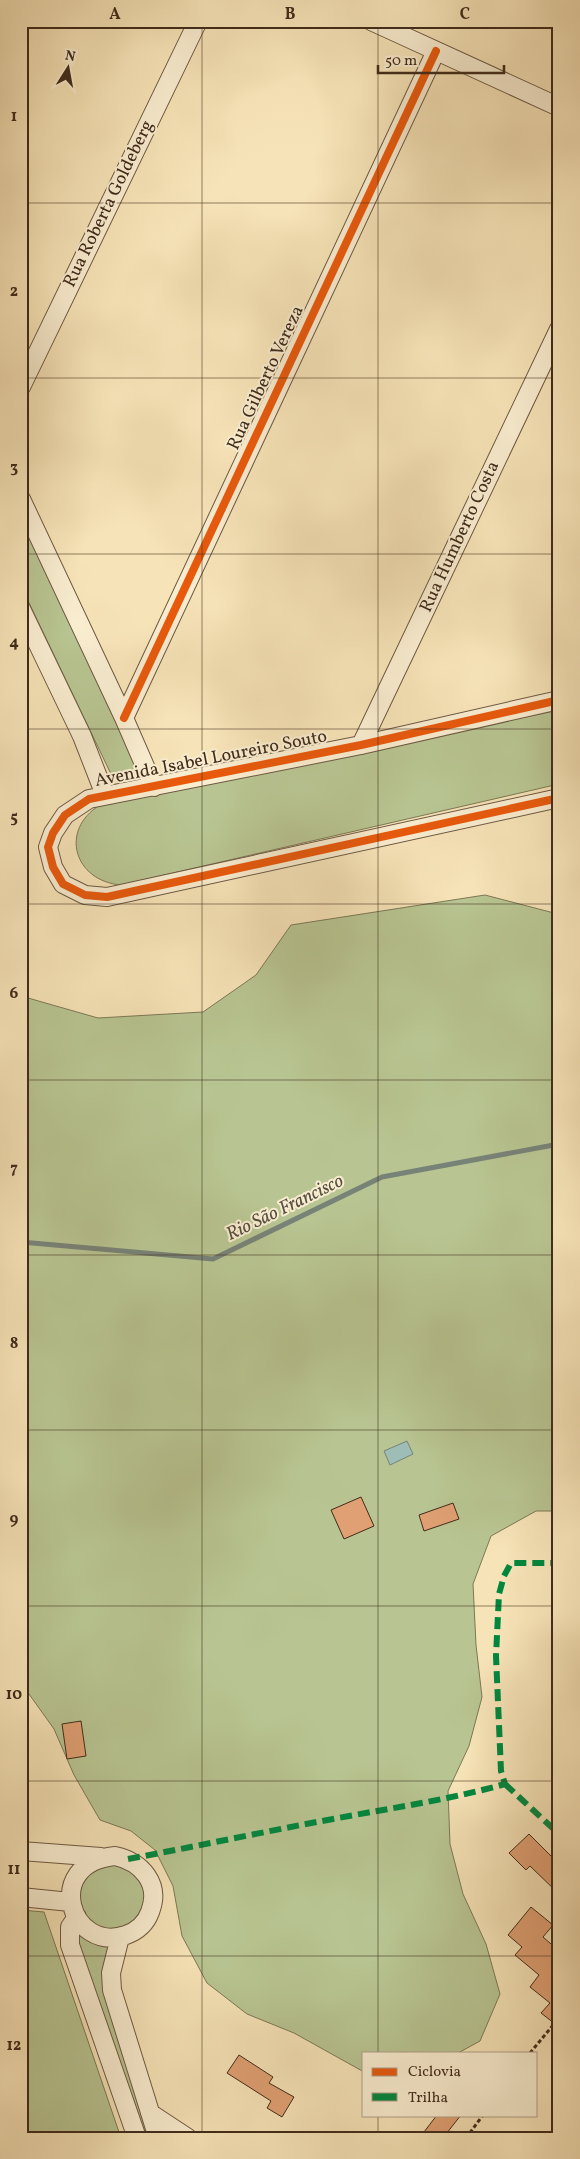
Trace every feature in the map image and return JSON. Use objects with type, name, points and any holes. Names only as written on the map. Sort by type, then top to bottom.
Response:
[{"type":"street","name":"Rua Roberta Goldeberg","points":[[21,387],[198,21]]},
{"type":"street","points":[[371,21],[559,107]]},
{"type":"street","name":"Rua Gilberto Vereza","points":[[124,718],[436,51]]},
{"type":"street","name":"Rua Humberto Costa","points":[[361,745],[559,329]]},
{"type":"street","points":[[21,499],[124,718],[154,787]]},
{"type":"street","points":[[21,609],[82,736],[105,795]]},
{"type":"street","name":"Avenida Isabel Loureiro Souto","points":[[559,700],[361,745],[89,799],[65,815],[53,833],[48,847],[53,867],[63,884],[85,895],[107,897],[559,798]]},
{"type":"street","points":[[21,1851],[102,1857],[115,1856],[128,1859],[140,1866],[148,1876],[153,1888],[154,1902],[150,1914],[142,1925],[132,1933],[108,1938],[88,1930],[73,1909],[21,1896]]},
{"type":"street","points":[[102,1857],[90,1862],[80,1871],[74,1883],[70,1945],[137,2138]]},
{"type":"street","points":[[120,1937],[111,1973],[112,1990],[158,2138]]},
{"type":"street","points":[[150,2113],[188,2138]]},
{"type":"path","points":[[531,2052],[559,2018]]},
{"type":"path","points":[[466,2138],[482,2116]]},
{"type":"green space","points":[[21,518],[136,765],[135,770],[129,777],[118,778],[110,772],[21,586]]},
{"type":"green space","points":[[559,710],[559,784],[121,885],[105,881],[92,874],[83,865],[78,853],[76,840],[79,827],[87,815],[100,805]]},
{"type":"green space","points":[[485,895],[554,913],[559,911],[559,1511],[536,1511],[491,1536],[473,1584],[476,1645],[482,1697],[469,1746],[448,1791],[450,1844],[463,1894],[486,1944],[500,1994],[480,2041],[460,2052],[362,2052],[362,2071],[294,2033],[247,2014],[207,1983],[182,1936],[173,1886],[155,1850],[131,1831],[100,1820],[74,1775],[54,1729],[21,1680],[21,996],[98,1018],[203,1012],[256,975],[291,925]]},
{"type":"green space","points":[[104,1860],[133,1867],[150,1890],[139,1923],[108,1934],[82,1918],[77,1885]]},
{"type":"green space","points":[[21,1910],[44,1912],[121,2138],[21,2138]]},
{"type":"green space","points":[[79,1935],[110,1944],[104,1963],[104,1975],[152,2138],[142,2138],[77,1948]]},
{"type":"water","points":[[407,1441],[413,1454],[390,1465],[384,1451]]},
{"type":"building","points":[[361,1497],[374,1526],[344,1539],[331,1510]]},
{"type":"building","points":[[453,1503],[459,1519],[424,1531],[419,1515]]},
{"type":"building","points":[[81,1721],[86,1756],[67,1759],[62,1724]]},
{"type":"building","points":[[529,1834],[559,1864],[559,1894],[530,1866],[526,1870],[509,1853]]},
{"type":"building","points":[[531,1907],[553,1925],[543,1937],[559,1951],[559,2027],[541,2013],[550,2003],[530,1987],[539,1975],[515,1955],[522,1947],[508,1935]]},
{"type":"building","points":[[239,2055],[273,2077],[269,2083],[294,2097],[282,2117],[267,2108],[271,2101],[227,2073]]},
{"type":"building","points":[[436,2116],[460,2116],[443,2138],[432,2138],[424,2132]]},
{"type":"waterway","name":"Rio São Francisco","points":[[21,1242],[213,1259],[382,1177],[559,1144]]},
{"type":"marked path","points":[[128,1859],[437,1800],[505,1784],[501,1771],[496,1656],[499,1594],[504,1576],[511,1563],[559,1563]]},
{"type":"marked path","points":[[505,1784],[559,1834]]},
{"type":"cycle path","points":[[124,718],[436,51]]},
{"type":"cycle path","points":[[559,700],[361,745],[89,799],[65,815],[53,833],[48,847],[53,867],[63,884],[85,895],[107,897],[559,798]]}]
